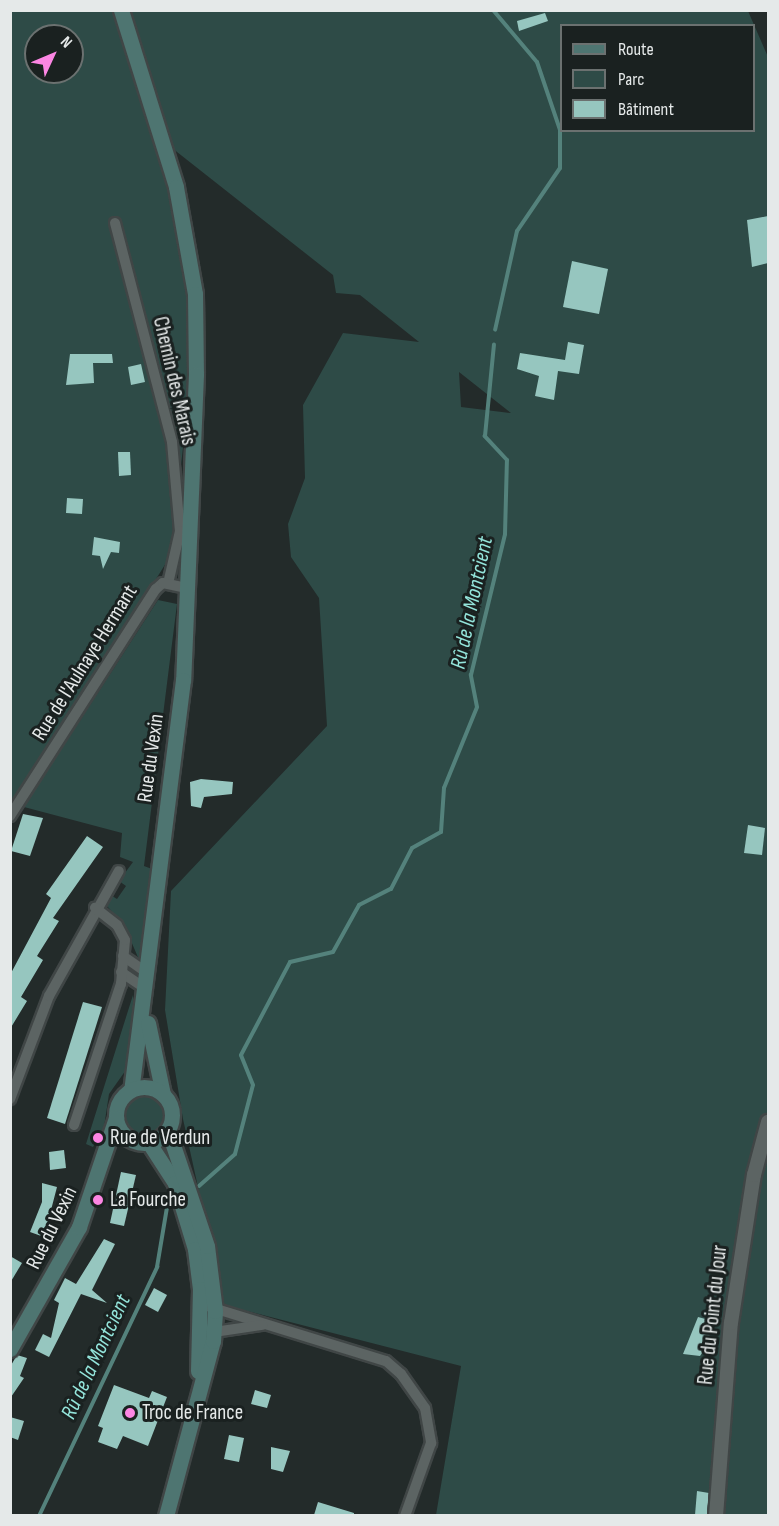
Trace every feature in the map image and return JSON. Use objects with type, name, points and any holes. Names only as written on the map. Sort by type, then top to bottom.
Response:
[{"type":"main road","name":"Rue du Vexin","points":[[121,10],[176,187],[195,294],[184,518],[186,588],[183,680],[146,996]]},
{"type":"main road","points":[[133,1141],[116,1118],[117,1104],[131,1089],[146,996]]},
{"type":"main road","points":[[146,996],[163,1094],[172,1115],[168,1130],[207,1246],[215,1311],[214,1332],[166,1515]]},
{"type":"main road","points":[[131,1089],[148,1086],[163,1094]]},
{"type":"main road","name":"Rue du Vexin","points":[[10,1349],[79,1227],[107,1153],[116,1118]]},
{"type":"main road","points":[[107,1153],[133,1141],[149,1143],[168,1130]]},
{"type":"main road","points":[[149,1143],[180,1194],[200,1296],[196,1398]]},
{"type":"street","name":"Chemin des Marais","points":[[115,223],[172,442],[184,518],[168,584]]},
{"type":"street","name":"Rue de l'Aulnaye Hermant","points":[[12,813],[156,588],[168,584],[186,588]]},
{"type":"street","points":[[10,1099],[50,996],[95,908],[119,871]]},
{"type":"street","points":[[74,1125],[122,972],[125,940],[117,925],[95,908]]},
{"type":"street","points":[[123,956],[147,973]]},
{"type":"street","points":[[122,972],[146,996]]},
{"type":"street","name":"Rue du Point du Jour","points":[[716,1515],[731,1323],[754,1175],[768,1122]]},
{"type":"street","points":[[200,1296],[215,1311],[268,1324],[386,1360],[418,1395],[431,1443],[405,1515]]},
{"type":"street","points":[[214,1332],[268,1324]]},
{"type":"green space","points":[[11,11],[748,11],[754,24],[560,24],[560,132],[755,132],[755,27],[768,57],[768,1515],[436,1515],[461,1366],[224,1305],[183,1119],[165,1010],[171,891],[327,726],[319,598],[291,557],[288,524],[305,478],[303,405],[343,333],[419,342],[360,295],[336,293],[333,275],[158,137],[183,251],[193,358],[171,555],[11,812]],"holes":[[[459,372],[511,413],[461,407]]]},
{"type":"green space","points":[[158,600],[177,604],[144,866],[152,869],[140,962],[125,927],[107,906],[109,894],[117,899],[126,886],[119,881],[133,862],[120,857],[122,833],[24,807]]},
{"type":"green space","points":[[133,995],[133,1060],[109,1094],[104,1127],[93,1147],[86,1144]]},
{"type":"green space","points":[[145,1093],[153,1094],[160,1099],[165,1106],[165,1122],[160,1129],[153,1134],[145,1135],[137,1134],[130,1129],[125,1122],[124,1114],[125,1106],[130,1099],[137,1094]]},
{"type":"building","points":[[545,13],[548,21],[519,31],[517,21]]},
{"type":"building","points":[[768,216],[768,263],[752,267],[747,220]]},
{"type":"building","points":[[572,261],[608,269],[599,314],[563,307]]},
{"type":"building","points":[[568,342],[584,345],[579,374],[558,371],[554,400],[535,396],[539,376],[517,369],[520,353],[565,360]]},
{"type":"building","points":[[70,354],[112,354],[113,363],[93,363],[94,383],[66,385]]},
{"type":"building","points":[[141,364],[145,382],[131,385],[128,367]]},
{"type":"building","points":[[118,452],[130,452],[131,475],[119,476]]},
{"type":"building","points":[[67,498],[83,499],[82,514],[66,513]]},
{"type":"building","points":[[94,537],[120,542],[119,553],[111,552],[103,569],[100,556],[92,555]]},
{"type":"building","points":[[201,779],[233,782],[232,794],[204,797],[201,808],[191,806],[190,782]]},
{"type":"building","points":[[23,814],[43,818],[30,856],[11,851]]},
{"type":"building","points":[[748,825],[765,828],[762,855],[744,853]]},
{"type":"building","points":[[87,836],[103,847],[53,918],[59,921],[37,956],[43,960],[21,997],[27,1001],[10,1029],[10,975],[51,898],[46,894]]},
{"type":"building","points":[[83,1002],[102,1007],[65,1124],[47,1118]]},
{"type":"building","points":[[64,1150],[66,1168],[50,1170],[49,1152]]},
{"type":"building","points":[[121,1172],[136,1175],[124,1226],[110,1223]]},
{"type":"building","points":[[42,1183],[57,1187],[44,1237],[30,1232],[42,1202]]},
{"type":"building","points":[[104,1239],[115,1244],[92,1290],[107,1303],[81,1294],[49,1357],[35,1350],[43,1334],[51,1338],[59,1303],[54,1300],[65,1278],[76,1284]]},
{"type":"building","points":[[10,1256],[22,1263],[10,1283]]},
{"type":"building","points":[[154,1288],[167,1295],[158,1312],[145,1305]]},
{"type":"building","points":[[698,1317],[713,1321],[707,1346],[700,1356],[683,1354]]},
{"type":"building","points":[[17,1355],[27,1358],[20,1376],[24,1378],[11,1397],[10,1367]]},
{"type":"building","points":[[114,1385],[149,1398],[152,1391],[167,1397],[148,1446],[123,1436],[117,1449],[98,1442],[103,1428],[98,1426]]},
{"type":"building","points":[[255,1390],[271,1395],[267,1408],[251,1404]]},
{"type":"building","points":[[10,1417],[24,1421],[18,1440],[10,1437]]},
{"type":"building","points":[[229,1435],[244,1438],[239,1462],[224,1459]]},
{"type":"building","points":[[271,1447],[290,1451],[283,1472],[271,1469]]},
{"type":"building","points":[[697,1491],[709,1493],[707,1515],[695,1515]]},
{"type":"building","points":[[318,1502],[354,1513],[354,1515],[314,1515]]},
{"type":"waterway","name":"Rû de la Montcient","points":[[493,10],[537,62],[560,130],[560,168],[517,231],[495,330]]},
{"type":"waterway","name":"Rû de la Montcient","points":[[199,1186],[235,1154],[253,1085],[241,1055],[290,962],[333,952],[359,905],[391,889],[412,848],[441,832],[444,788],[477,707],[471,675],[505,534],[507,460],[485,436],[494,344]]},
{"type":"waterway","name":"Rû de la Montcient","points":[[39,1516],[157,1267],[167,1207]]},
{"type":"place","name":"Rue de Verdun","points":[[98,1138]]},
{"type":"place","name":"La Fourche","points":[[98,1200]]},
{"type":"place","name":"Troc de France","points":[[130,1413]]}]
